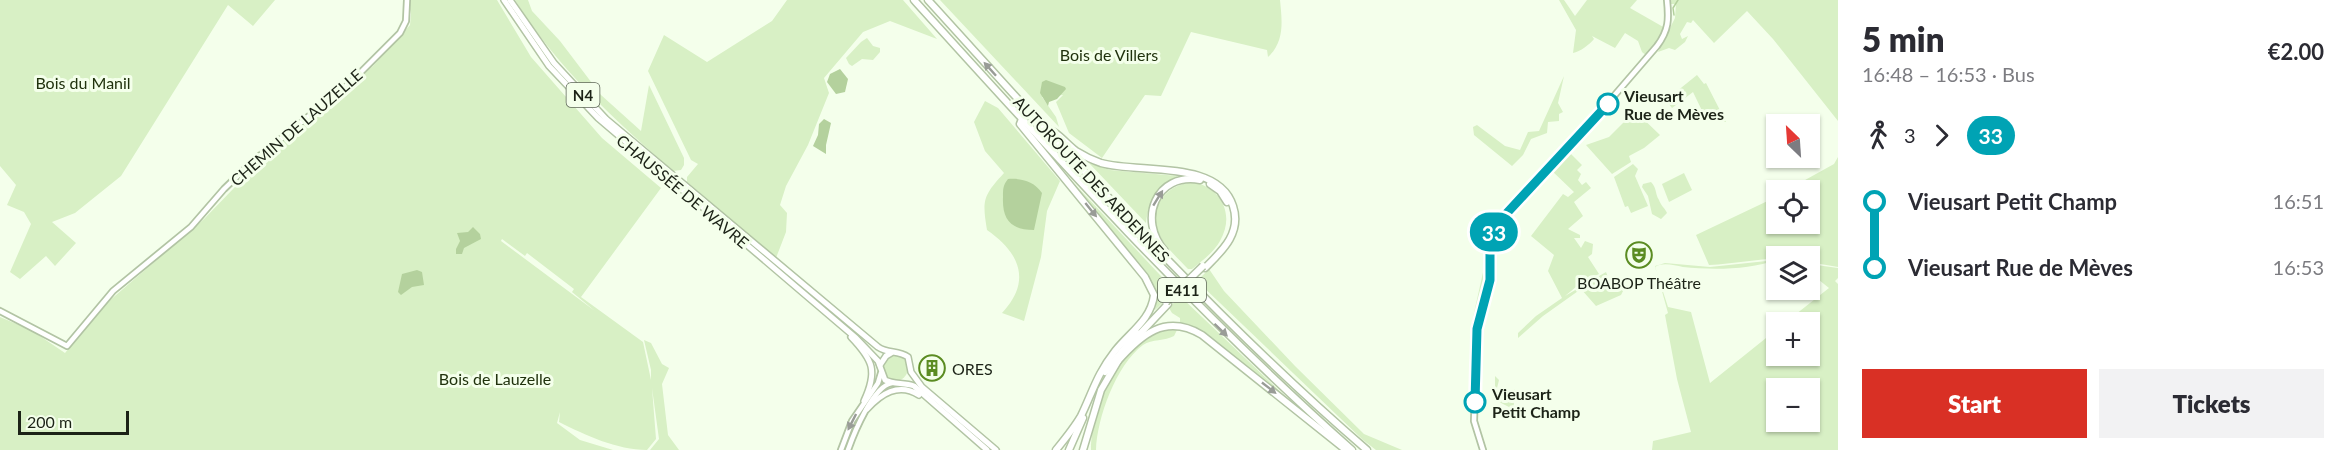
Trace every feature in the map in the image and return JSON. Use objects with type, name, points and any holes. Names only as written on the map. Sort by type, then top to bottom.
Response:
[{"type":"highway","name":"AUTOROUTE DES ARDENNES","points":[[914,0],[1190,298],[1289,394],[1352,450]]},
{"type":"highway","name":"AUTOROUTE DES ARDENNES","points":[[928,0],[1043,128],[1163,256],[1297,388],[1367,450]]},
{"type":"highway","points":[[1022,119],[1020,124],[1145,277],[1154,295],[1149,314],[1118,347],[1094,383],[1078,420],[1056,450]]},
{"type":"highway","points":[[1043,128],[1050,129],[1074,150],[1098,162],[1198,176],[1221,187],[1233,204],[1235,226],[1226,247],[1148,323],[1117,362],[1103,385],[1082,450]]},
{"type":"highway","points":[[1163,256],[1165,251],[1156,239],[1151,224],[1155,202],[1164,189],[1176,182],[1190,179],[1203,180],[1224,196],[1232,216],[1226,241],[1204,267]]},
{"type":"highway","points":[[1069,450],[1098,382],[1167,303]]},
{"type":"highway","points":[[1117,362],[1147,333],[1168,327],[1187,328],[1202,335],[1346,450]]},
{"type":"highway","points":[[1082,450],[1098,388],[1109,367]]},
{"type":"highway","points":[[1082,420],[1094,383]]},
{"type":"highway","points":[[1089,450],[1094,414]]},
{"type":"main road","name":"CHAUSSÉE DE WAVRE","points":[[504,0],[545,60],[590,111],[836,320],[870,351],[880,365]]},
{"type":"main road","name":"CHAUSSÉE DE WAVRE","points":[[510,0],[539,43],[574,86],[614,126],[843,320],[878,347],[908,357],[911,372],[922,387],[996,450]]},
{"type":"main road","points":[[836,320],[871,363],[872,381],[864,401]]},
{"type":"main road","points":[[891,353],[880,365],[881,373],[892,383],[914,386],[987,450]]},
{"type":"main road","points":[[901,383],[911,372]]},
{"type":"main road","points":[[867,410],[883,394],[894,390],[912,391],[926,398]]},
{"type":"street","name":"CHEMIN DE LAUZELLE","points":[[0,311],[67,346],[113,291],[191,227],[224,189],[252,162],[350,83],[400,33],[406,21],[407,0]]},
{"type":"street","points":[[1483,450],[1474,421],[1477,333],[1490,280],[1489,254],[1494,232],[1506,214],[1570,147],[1658,46],[1669,22],[1667,0]]},
{"type":"street","points":[[841,450],[852,421],[878,384],[881,373]]},
{"type":"street","points":[[848,450],[867,410],[882,388],[892,383]]},
{"type":"green space","name":"Bois du Manil","points":[[0,0],[275,0],[253,26],[228,5],[121,176],[75,213],[52,222],[76,243],[55,266],[46,256],[20,279],[10,272],[31,224],[24,212],[7,205],[16,185],[0,166]]},
{"type":"green space","name":"Bois de Lauzelle","points":[[408,0],[497,0],[531,57],[602,138],[661,188],[581,297],[643,342],[651,380],[644,340],[651,343],[662,364],[669,368],[662,384],[668,435],[679,450],[650,450],[659,439],[652,388],[656,439],[647,450],[613,445],[580,432],[559,422],[560,412],[557,423],[580,440],[613,450],[0,450],[0,317],[31,330],[65,353],[101,308],[204,219],[262,159],[373,66],[410,25],[411,14]],"holes":[[[502,239],[525,256],[527,253],[574,289],[572,292],[595,311],[501,241]]]},
{"type":"green space","points":[[515,0],[528,0],[532,11],[560,41],[601,95],[641,131],[649,85],[684,158],[681,170],[673,171],[588,92],[549,48]]},
{"type":"green space","points":[[787,0],[903,0],[937,39],[890,21],[863,32],[824,78],[829,93],[808,145],[786,186],[780,205],[787,213],[786,232],[776,258],[687,182],[687,177],[698,164],[691,160],[648,71],[664,35],[707,62],[772,21]]},
{"type":"green space","name":"Bois de Villers","points":[[940,0],[1280,0],[1281,30],[1277,44],[1268,57],[1267,50],[1191,32],[1161,96],[1145,95],[1102,158],[1069,133],[1056,102],[1063,95],[1042,97],[1056,117],[1059,127]]},
{"type":"green space","points":[[1559,0],[1564,0],[1575,16],[1587,0],[1637,0],[1630,8],[1665,28],[1647,56],[1642,52],[1638,41],[1625,33],[1615,48],[1592,36],[1594,39],[1590,43],[1573,53],[1576,30]]},
{"type":"green space","points":[[1670,0],[1838,0],[1838,121],[1773,39],[1747,11],[1714,43],[1693,20],[1691,23],[1687,22],[1680,34],[1682,39],[1688,36],[1685,42],[1675,50],[1669,48],[1658,52],[1675,18],[1676,4],[1671,4]]},
{"type":"green space","points":[[867,38],[873,46],[880,48],[880,52],[873,60],[862,59],[852,66],[846,58]]},
{"type":"green space","points":[[1697,75],[1704,84],[1706,83],[1726,122],[1707,121],[1693,92],[1672,108],[1666,100]]},
{"type":"green space","points":[[1564,76],[1558,103],[1563,112],[1559,114],[1559,121],[1548,122],[1547,133],[1531,139],[1523,155],[1512,166],[1474,135],[1473,127],[1477,125],[1505,146],[1520,150],[1528,132],[1539,131]]},
{"type":"green space","points":[[985,101],[998,108],[1060,181],[1047,211],[1041,257],[1024,321],[1002,313],[1017,290],[1018,268],[1007,248],[987,230],[986,199],[992,187],[1004,173],[985,151],[974,122]]},
{"type":"green space","points":[[1635,111],[1660,135],[1629,156],[1631,162],[1612,174],[1586,145],[1609,137]]},
{"type":"green space","points":[[1569,152],[1582,165],[1577,170],[1581,174],[1578,180],[1582,185],[1586,182],[1591,188],[1574,202],[1583,216],[1568,229],[1580,235],[1580,238],[1574,238],[1581,248],[1585,241],[1593,244],[1592,254],[1588,257],[1599,274],[1582,282],[1565,296],[1606,272],[1610,282],[1624,289],[1621,295],[1596,306],[1581,289],[1543,316],[1518,338],[1518,333],[1536,316],[1562,298],[1548,271],[1554,255],[1531,236],[1563,194],[1568,197],[1574,192],[1551,170]]},
{"type":"green space","points":[[1838,157],[1838,267],[1820,264],[1820,246],[1766,246],[1766,259],[1709,265],[1696,235],[1766,202],[1766,234],[1820,234],[1820,180],[1805,180],[1834,164]]},
{"type":"green space","points":[[1055,163],[1175,291],[1155,310],[1157,296],[1151,284]]},
{"type":"green space","points":[[1089,163],[1110,170],[1178,176],[1155,195],[1149,207],[1146,223]]},
{"type":"green space","points":[[1633,164],[1638,169],[1635,176],[1648,206],[1631,213],[1628,206],[1625,207],[1614,177]]},
{"type":"green space","points":[[1684,173],[1692,190],[1669,202],[1662,184]]},
{"type":"green space","points":[[1194,182],[1204,185],[1218,197],[1226,213],[1226,222],[1220,241],[1214,249],[1192,269],[1188,269],[1160,236],[1155,216],[1161,199],[1167,193],[1175,187]]},
{"type":"green space","points":[[1651,182],[1667,213],[1661,219],[1652,214],[1648,196],[1642,187],[1643,184]]},
{"type":"green space","points":[[1766,261],[1754,266],[1718,269],[1661,265],[1655,267],[1665,263],[1710,267]]},
{"type":"green space","points":[[1820,266],[1838,268],[1838,278],[1835,281],[1838,284],[1838,450],[1652,450],[1653,441],[1691,432],[1677,379],[1665,315],[1668,313],[1657,273],[1668,307],[1691,312],[1710,383],[1766,338],[1766,366],[1820,366],[1820,312],[1799,312],[1814,300],[1820,300],[1820,295],[1829,288],[1820,281]]},
{"type":"green space","points":[[1484,268],[1488,270],[1488,284],[1476,329],[1473,407],[1469,409],[1470,331]]},
{"type":"green space","points":[[1209,269],[1224,291],[1364,434],[1402,450],[1376,450],[1363,440],[1197,281]]},
{"type":"green space","points":[[1180,296],[1288,399],[1203,334],[1180,326],[1180,318],[1169,308]]},
{"type":"green space","points":[[1170,329],[1177,330],[1174,336],[1143,345],[1124,365],[1104,408],[1096,450],[1091,450],[1097,413],[1103,394],[1123,358],[1136,344],[1152,334]]},
{"type":"green space","points":[[895,355],[904,359],[908,368],[904,377],[895,381],[886,377],[882,368],[886,359]]},
{"type":"green space","points":[[1495,376],[1499,380],[1498,395],[1508,398],[1515,389],[1513,415],[1509,413],[1509,407],[1495,400]]},
{"type":"shaded area","points":[[840,69],[848,79],[845,92],[836,94],[827,82],[830,74]]},
{"type":"shaded area","points":[[1046,80],[1066,89],[1057,99],[1049,102],[1048,106],[1040,93],[1042,82]]},
{"type":"shaded area","points":[[824,119],[831,123],[826,154],[813,146],[818,135],[819,124]]},
{"type":"shaded area","points":[[1008,179],[1027,181],[1042,193],[1034,230],[1014,226],[1006,218],[1003,192]]},
{"type":"shaded area","points":[[473,227],[480,234],[481,239],[464,248],[462,254],[456,254],[460,241],[457,233],[468,232]]},
{"type":"shaded area","points":[[417,270],[422,272],[424,285],[412,287],[401,295],[398,292],[402,274]]},
{"type":"waterway","points":[[1674,15],[1673,8],[1678,0]]},
{"type":"bus line","name":"33","points":[[1475,402],[1477,329],[1490,280],[1489,254],[1494,232],[1506,214],[1608,104]]},
{"type":"place","name":"Vieusart Rue de Mèves","points":[[1608,104]]},
{"type":"place","name":"BOABOP Théâtre","points":[[1639,255]]},
{"type":"place","name":"ORES","points":[[932,368]]},
{"type":"place","name":"Vieusart Petit Champ","points":[[1475,402]]}]
